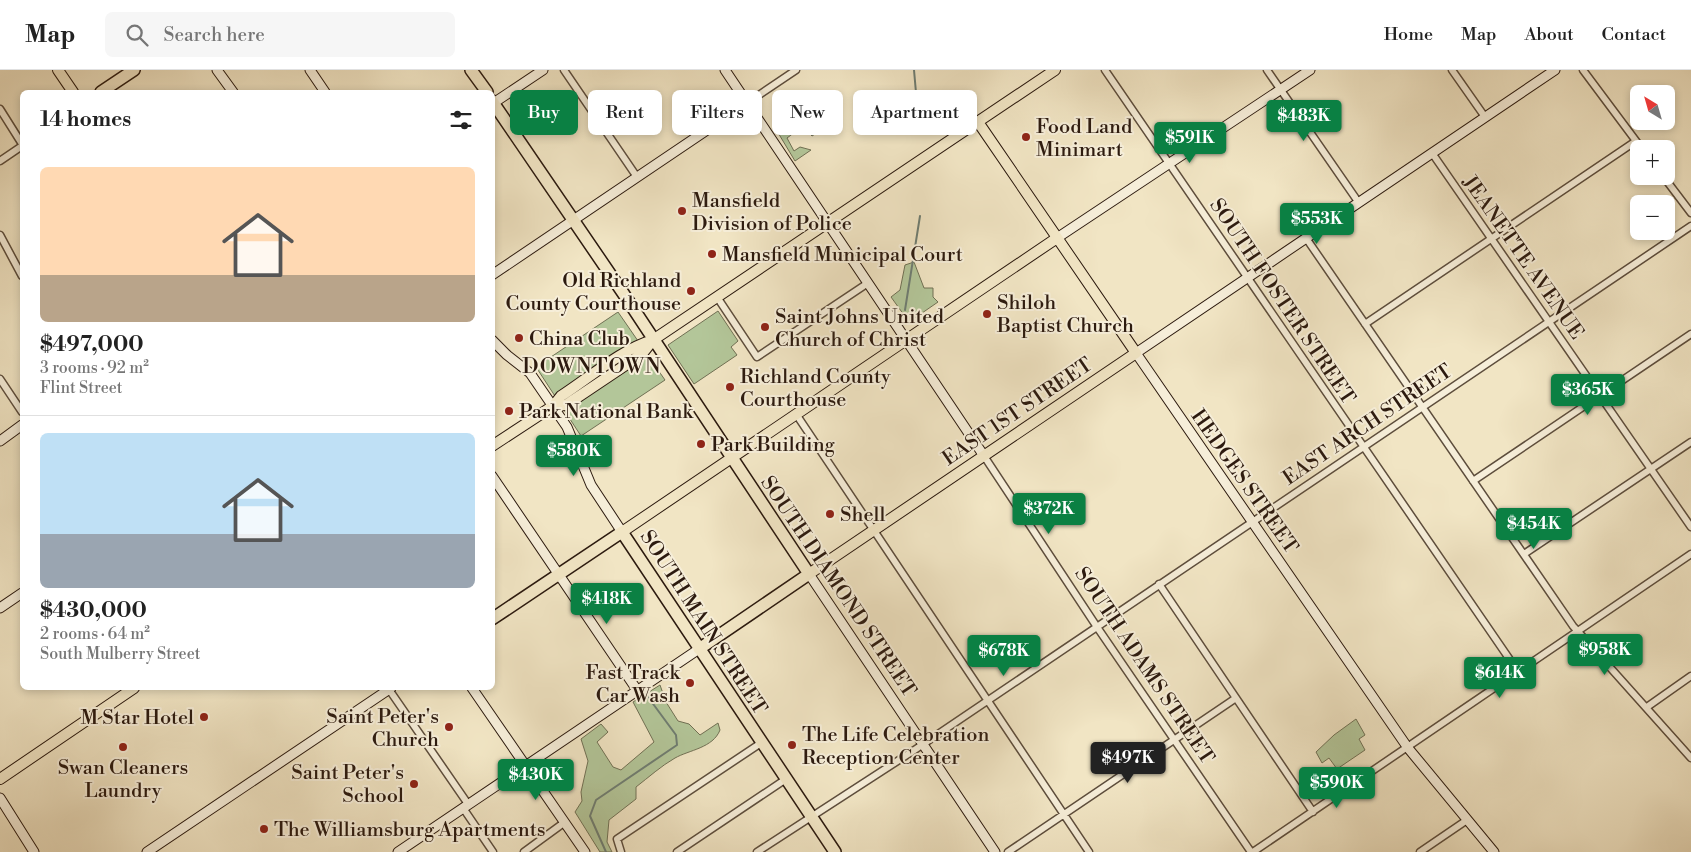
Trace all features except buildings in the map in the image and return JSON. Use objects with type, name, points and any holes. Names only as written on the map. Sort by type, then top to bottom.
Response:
[{"type":"highway","points":[[104,90],[134,70]]},
{"type":"highway","points":[[471,70],[486,90]]},
{"type":"highway","name":"SOUTH DIAMOND STREET","points":[[495,106],[574,220],[808,574]]},
{"type":"highway","points":[[495,617],[622,532]]},
{"type":"highway","name":"SOUTH MAIN STREET","points":[[622,532],[835,852]]},
{"type":"highway","name":"EAST 1ST STREET","points":[[699,648],[808,574]]},
{"type":"main road","points":[[58,70],[72,90]]},
{"type":"main road","points":[[495,444],[553,406],[561,396],[632,349],[653,340],[1055,70]]},
{"type":"main road","name":"HEDGES STREET","points":[[978,122],[1136,353]]},
{"type":"main road","points":[[622,532],[1057,238]]},
{"type":"main road","name":"EAST 1ST STREET","points":[[808,574],[1136,353]]},
{"type":"main road","points":[[0,778],[131,690]]},
{"type":"street","points":[[217,70],[232,90]]},
{"type":"street","points":[[310,70],[324,90]]},
{"type":"street","points":[[495,102],[543,70]]},
{"type":"street","points":[[564,70],[637,177]]},
{"type":"street","name":"SOUTH ADAMS STREET","points":[[724,70],[738,90]]},
{"type":"street","points":[[762,93],[796,70]]},
{"type":"street","name":"SOUTH FOSTER STREET","points":[[1105,70],[1519,673]]},
{"type":"street","points":[[1268,70],[1358,203]]},
{"type":"street","points":[[1057,238],[1310,70]]},
{"type":"street","points":[[1452,70],[1485,118]]},
{"type":"street","name":"EAST 1ST STREET","points":[[1136,353],[1555,70]]},
{"type":"street","points":[[1583,70],[1635,140]]},
{"type":"street","points":[[0,109],[20,142]]},
{"type":"street","name":"SOUTH ADAMS STREET","points":[[762,125],[1097,627],[1252,852]]},
{"type":"street","points":[[495,273],[699,135]]},
{"type":"street","points":[[1365,324],[1630,145]]},
{"type":"street","points":[[0,161],[20,146]]},
{"type":"street","name":"JEANETTE AVENUE","points":[[1432,153],[1691,527]]},
{"type":"street","points":[[1670,185],[1691,213]]},
{"type":"street","name":"EAST ARCH STREET","points":[[758,852],[922,745],[1691,226]]},
{"type":"street","points":[[0,235],[20,272]]},
{"type":"street","points":[[1306,238],[1578,631],[1647,706],[1691,758]]},
{"type":"street","points":[[717,297],[758,357],[868,283]]},
{"type":"street","points":[[1473,481],[1691,334]]},
{"type":"street","name":"SOUTH MAIN STREET","points":[[495,343],[506,355],[528,370],[553,406],[572,436],[591,485],[622,532]]},
{"type":"street","name":"HEDGES STREET","points":[[1136,353],[1408,748],[1494,852]]},
{"type":"street","points":[[0,379],[20,409]]},
{"type":"street","points":[[796,414],[1089,852]]},
{"type":"street","points":[[0,441],[20,426]]},
{"type":"street","points":[[1524,554],[1691,442]]},
{"type":"street","points":[[495,480],[637,690]]},
{"type":"street","points":[[1252,852],[1519,673],[1691,554]]},
{"type":"street","name":"SOUTH DIAMOND STREET","points":[[808,574],[995,852]]},
{"type":"street","points":[[1159,584],[1313,812]]},
{"type":"street","points":[[0,608],[20,594]]},
{"type":"street","points":[[398,852],[699,648]]},
{"type":"street","points":[[1647,706],[1691,676]]},
{"type":"street","points":[[147,852],[386,690]]},
{"type":"street","points":[[390,690],[493,852]]},
{"type":"street","points":[[473,690],[586,852]]},
{"type":"street","points":[[1008,852],[1236,698]]},
{"type":"street","points":[[621,852],[617,845],[617,839],[762,743]]},
{"type":"street","points":[[677,852],[786,779]]},
{"type":"street","points":[[0,798],[34,852]]},
{"type":"street","points":[[1420,852],[1467,820]]},
{"type":"street","points":[[524,852],[565,822]]},
{"type":"green space","points":[[779,135],[791,135],[787,138],[794,151],[800,147],[811,150],[795,161]]},
{"type":"green space","points":[[914,262],[924,288],[933,288],[933,297],[938,302],[909,322],[891,297],[900,290],[905,265]]},
{"type":"green space","points":[[718,311],[738,341],[731,347],[737,355],[694,384],[668,345]]},
{"type":"green space","points":[[618,312],[665,380],[581,436],[536,367]]},
{"type":"green space","points":[[660,685],[666,702],[678,721],[689,724],[700,735],[718,723],[720,730],[712,741],[675,758],[636,787],[636,799],[609,820],[607,842],[612,852],[600,852],[575,812],[582,801],[581,792],[588,761],[581,739],[601,724],[608,732],[597,742],[613,767],[621,770],[654,742],[633,702]]},
{"type":"green space","points":[[1356,719],[1365,735],[1359,739],[1365,750],[1337,769],[1329,758],[1322,763],[1316,752],[1334,735]]},
{"type":"waterway","points":[[914,70],[916,90]]},
{"type":"waterway","points":[[905,310],[920,216]]},
{"type":"waterway","points":[[606,852],[590,816],[596,800],[677,745],[676,735],[648,697]]},
{"type":"place","name":"Food Land Minimart","points":[[1026,137]]},
{"type":"place","name":"Mansfield Division of Police","points":[[682,211]]},
{"type":"place","name":"Mansfield Municipal Court","points":[[712,254]]},
{"type":"place","name":"Old Richland County Courthouse","points":[[691,291]]},
{"type":"place","name":"Shiloh Baptist Church","points":[[987,314]]},
{"type":"place","name":"Saint Johns United Church of Christ","points":[[765,327]]},
{"type":"place","name":"China Club","points":[[519,338]]},
{"type":"place","name":"Richland County Courthouse","points":[[730,387]]},
{"type":"place","name":"Park National Bank","points":[[509,411]]},
{"type":"place","name":"Park Building","points":[[701,444]]},
{"type":"place","name":"Shell","points":[[830,514]]},
{"type":"place","name":"Fast Track Car Wash","points":[[690,683]]},
{"type":"place","name":"M Star Hotel","points":[[204,717]]},
{"type":"place","name":"Saint Peter's Church","points":[[449,727]]},
{"type":"place","name":"The Life Celebration Reception Center","points":[[792,745]]},
{"type":"place","name":"Swan Cleaners Laundry","points":[[123,747]]},
{"type":"place","name":"Saint Peter's School","points":[[414,784]]},
{"type":"place","name":"The Williamsburg Apartments","points":[[264,829]]},
{"type":"district","name":"DOWNTOWN","points":[[592,366]]}]
